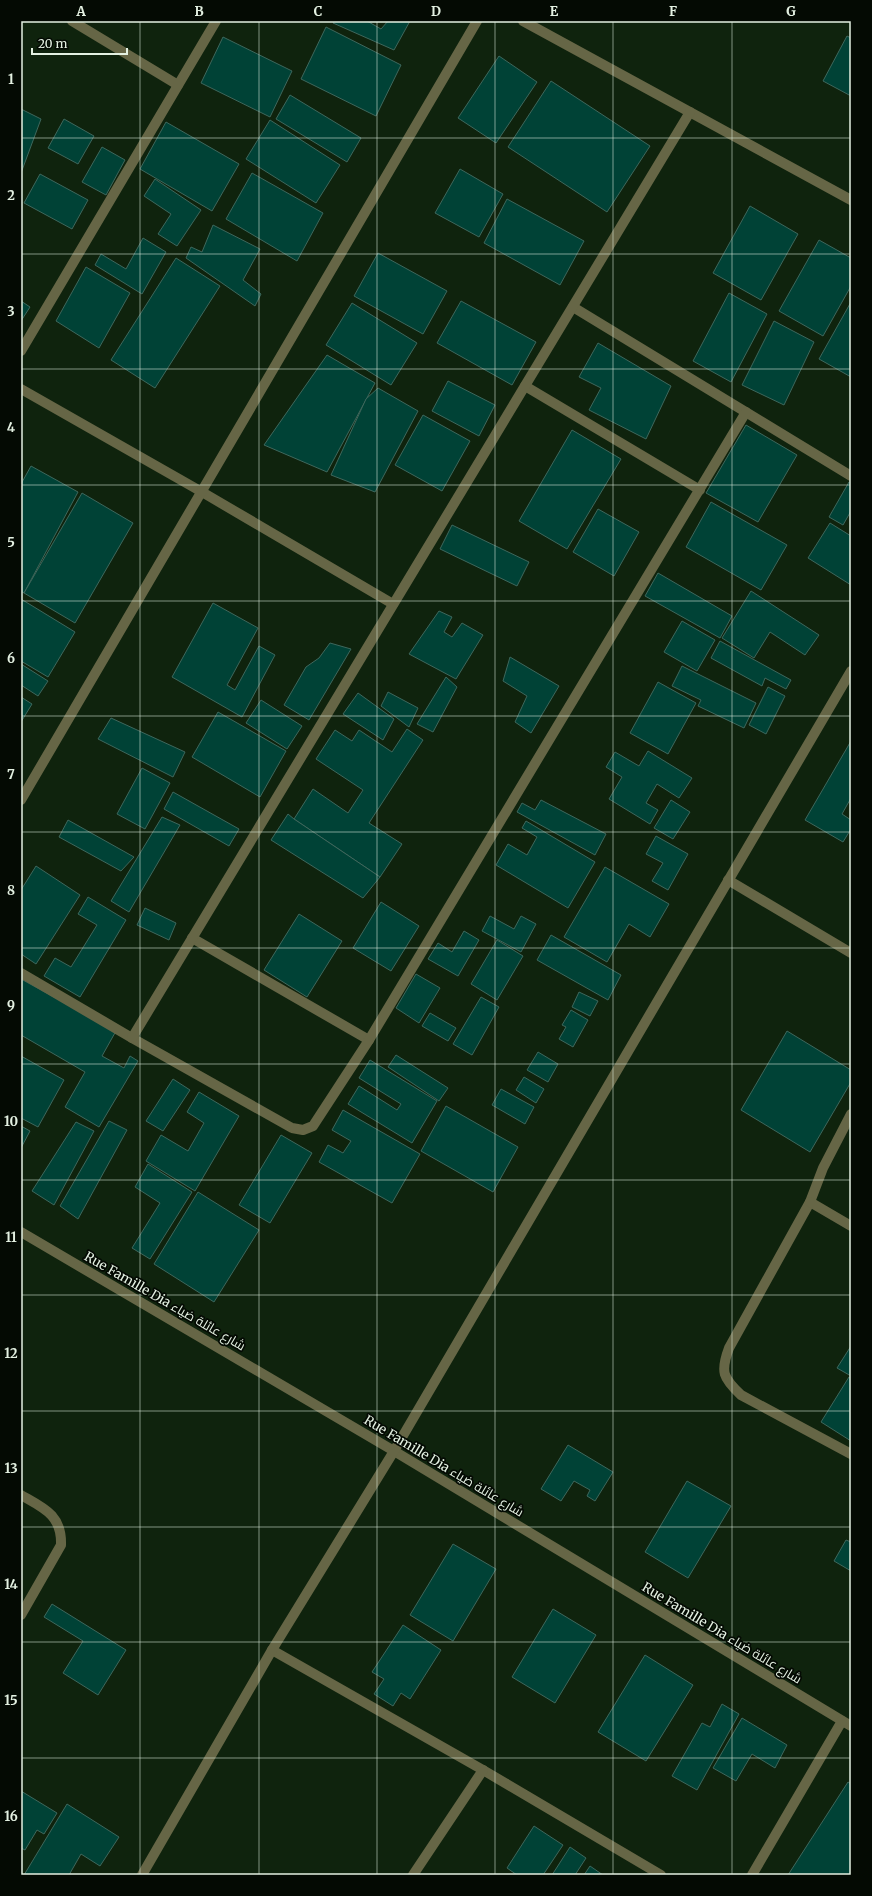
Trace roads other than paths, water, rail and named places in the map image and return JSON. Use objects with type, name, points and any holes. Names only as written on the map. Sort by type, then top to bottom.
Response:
[{"type":"street","points":[[72,21],[178,85]]},
{"type":"street","points":[[21,351],[216,21]]},
{"type":"street","points":[[21,800],[477,21]]},
{"type":"street","points":[[523,21],[851,200]]},
{"type":"street","points":[[132,1038],[690,112]]},
{"type":"street","points":[[573,307],[851,476]]},
{"type":"street","points":[[525,386],[700,490]]},
{"type":"street","points":[[21,389],[202,492],[393,604]]},
{"type":"street","points":[[21,973],[132,1038],[292,1128],[303,1130],[313,1126],[369,1040],[746,412]]},
{"type":"street","points":[[142,1875],[272,1650],[394,1451],[851,671]]},
{"type":"street","points":[[728,880],[851,954]]},
{"type":"street","points":[[192,938],[369,1040]]},
{"type":"street","points":[[851,1114],[823,1168],[810,1202],[729,1348],[723,1364],[727,1382],[741,1395],[851,1454]]},
{"type":"street","points":[[810,1202],[851,1226]]},
{"type":"street","name":"Rue Famille Dia شارع عائلة ضياء","points":[[21,1232],[394,1451],[851,1726]]},
{"type":"street","points":[[21,1495],[48,1510],[56,1520],[62,1532],[61,1545],[21,1615]]},
{"type":"street","points":[[272,1650],[483,1770],[661,1875]]},
{"type":"street","points":[[752,1875],[842,1721]]},
{"type":"street","points":[[413,1875],[483,1770]]}]
